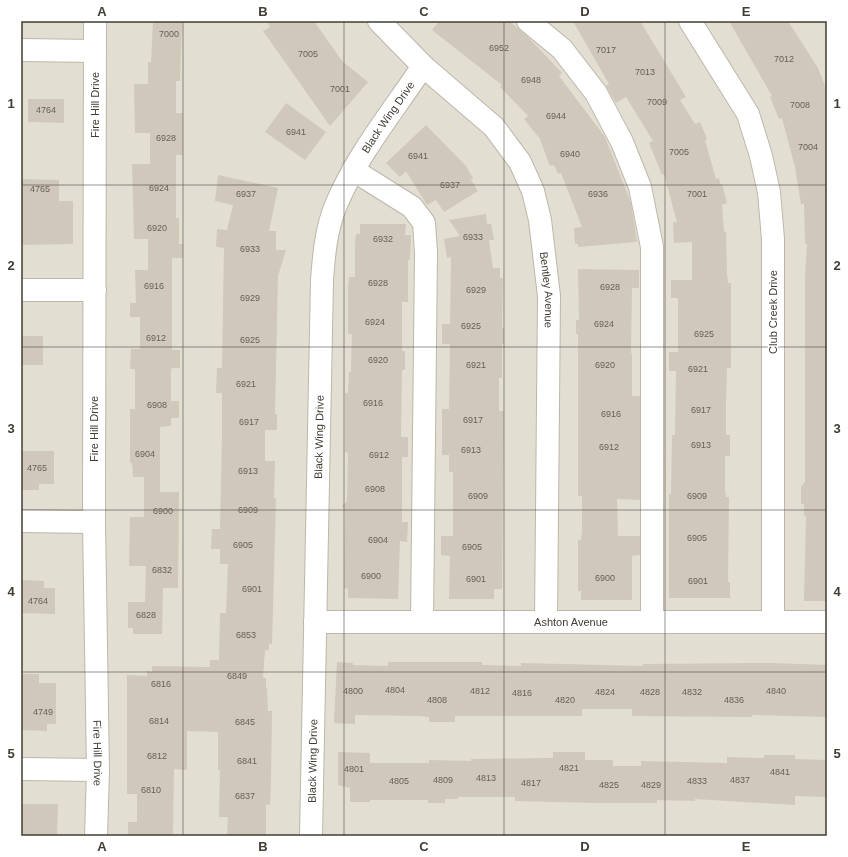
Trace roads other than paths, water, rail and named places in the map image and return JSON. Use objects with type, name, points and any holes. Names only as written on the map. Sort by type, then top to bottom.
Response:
[{"type":"street","name":"Fire Hill Drive","points":[[95,21],[94,522],[98,770],[96,836]]},
{"type":"street","name":"Bentley Avenue","points":[[379,21],[423,66],[499,133],[520,162],[532,191],[540,220],[549,296],[546,622]]},
{"type":"street","points":[[528,21],[562,49],[596,93],[622,142],[640,187],[652,247],[652,622]]},
{"type":"street","name":"Club Creek Drive","points":[[690,21],[748,114],[761,156],[769,192],[773,239],[773,622]]},
{"type":"street","points":[[21,50],[95,50]]},
{"type":"street","name":"Black Wing Drive","points":[[311,836],[322,280],[325,242],[334,213],[353,170],[423,66]]},
{"type":"street","points":[[353,170],[412,207],[424,223],[426,252],[422,622]]},
{"type":"street","points":[[21,290],[95,290]]},
{"type":"street","points":[[21,521],[94,522]]},
{"type":"street","name":"Ashton Avenue","points":[[315,622],[827,622]]},
{"type":"street","points":[[21,769],[98,770]]}]
